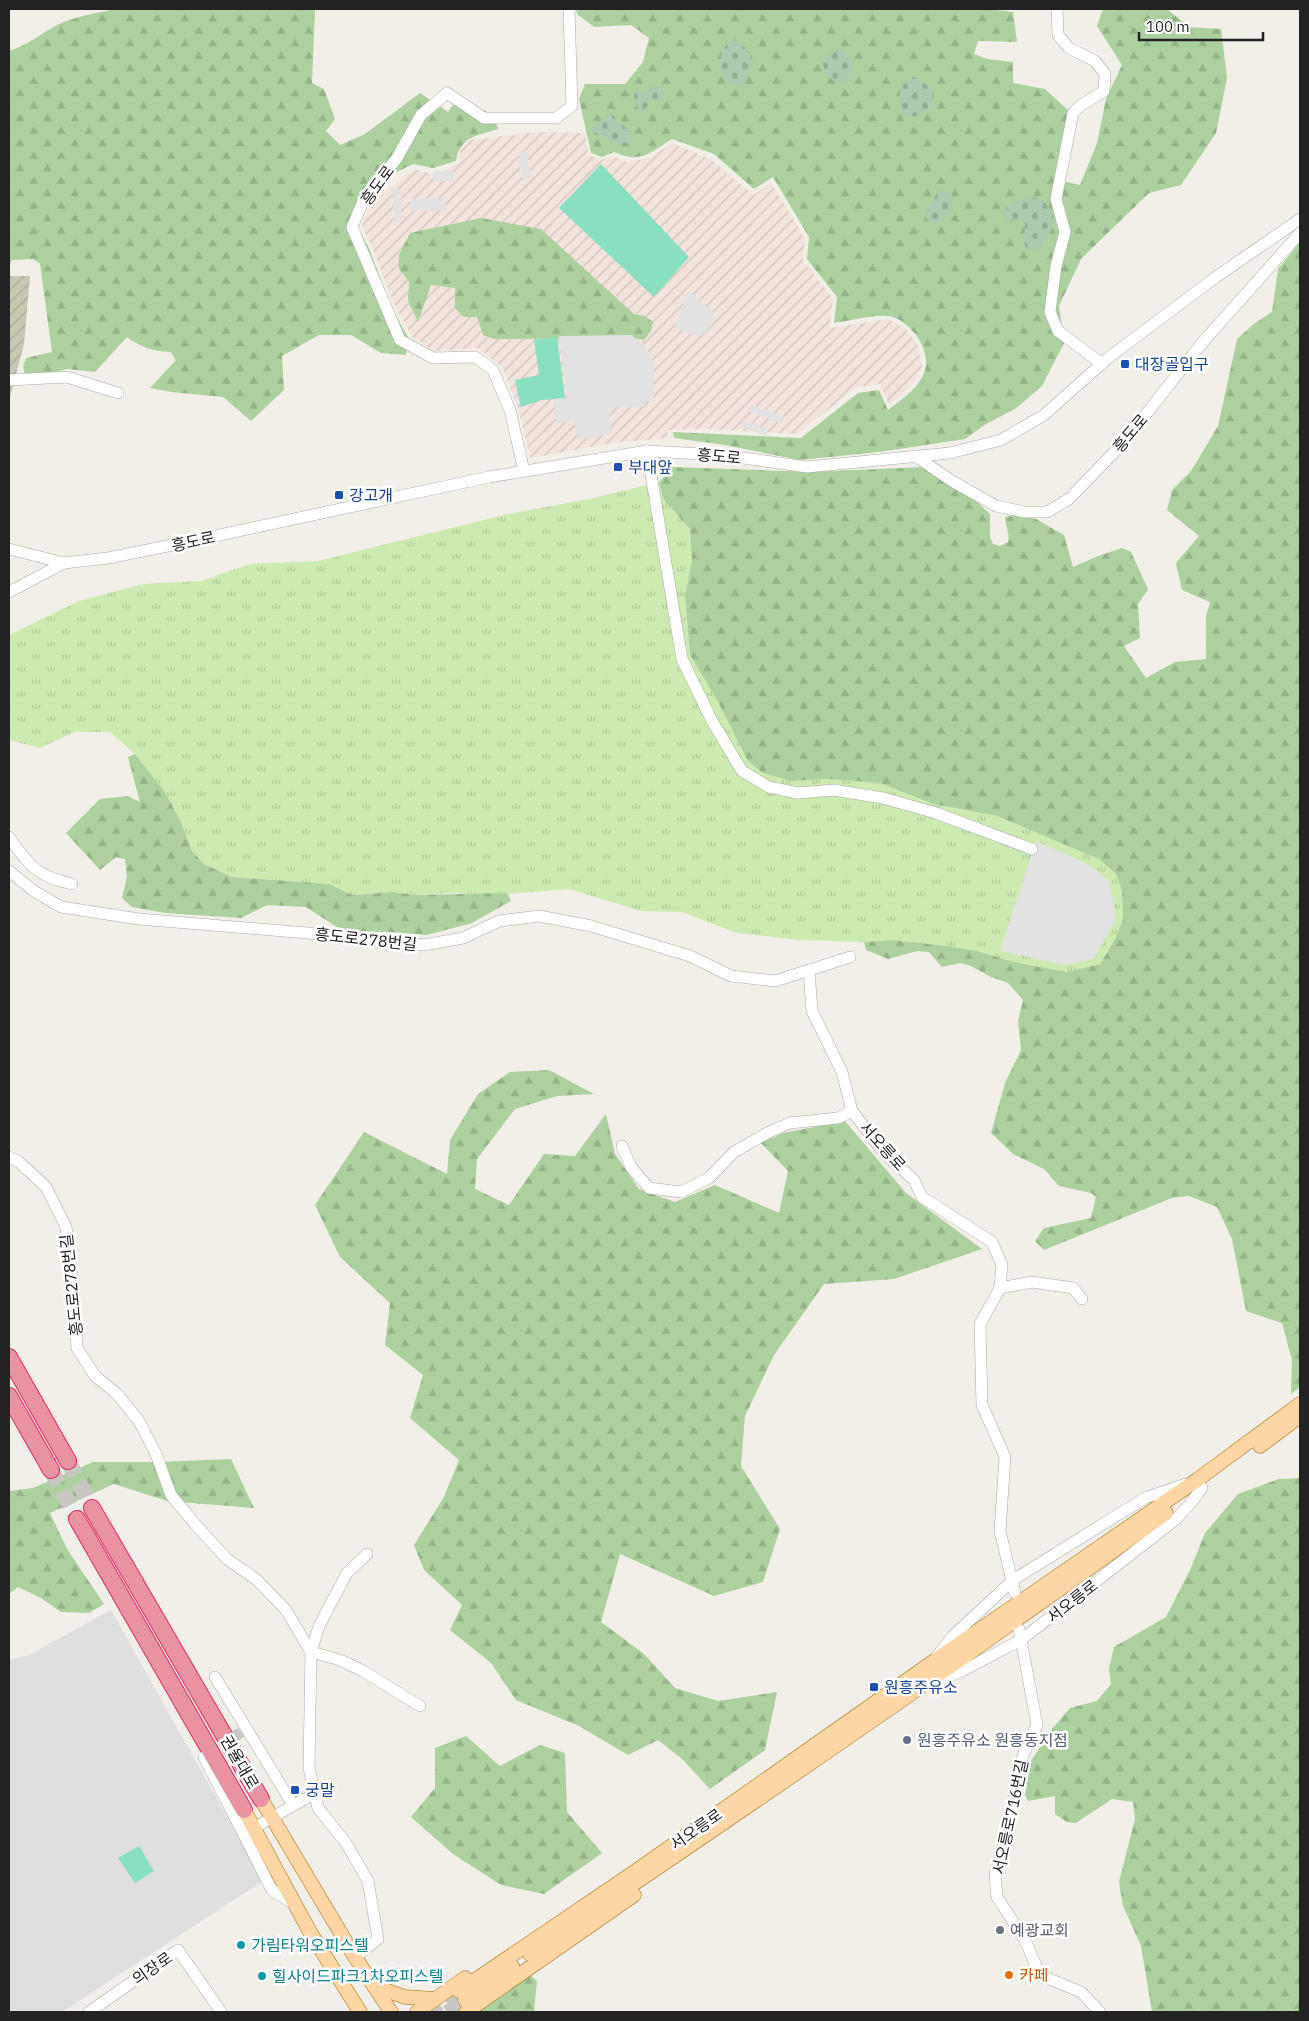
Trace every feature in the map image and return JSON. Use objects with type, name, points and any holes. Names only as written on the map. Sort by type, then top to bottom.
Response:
[{"type":"highway","points":[[9,1357],[68,1461]]},
{"type":"highway","points":[[9,1396],[51,1470]]},
{"type":"highway","name":"권율대로","points":[[92,1508],[261,1799]]},
{"type":"highway","name":"권율대로","points":[[77,1519],[244,1810]]},
{"type":"main road","name":"서오릉로","points":[[463,2001],[664,1873],[694,1849],[710,1832],[1063,1588],[1300,1404]]},
{"type":"main road","name":"서오릉로","points":[[463,2001],[692,1831],[930,1664],[1300,1416]]},
{"type":"main road","name":"권율대로","points":[[261,1799],[355,1957],[391,2012]]},
{"type":"main road","name":"권율대로","points":[[244,1810],[294,1904],[360,2012]]},
{"type":"main road","points":[[417,2012],[659,1846],[692,1831]]},
{"type":"main road","points":[[374,1986],[405,1997],[434,1999]]},
{"type":"main road","points":[[344,1988],[350,2012]]},
{"type":"street","name":"흥도로","points":[[524,471],[510,410],[493,370],[475,357],[433,358],[400,340],[352,227],[365,197],[397,158],[421,115],[446,93],[484,118],[556,118],[572,106],[569,9]]},
{"type":"street","points":[[1057,9],[1058,35],[1069,48],[1095,62],[1105,74],[1104,91],[1072,113],[1056,199],[1065,232],[1056,266],[1050,312],[1058,331],[1102,364]]},
{"type":"street","name":"흥도로","points":[[9,549],[18,553],[64,563],[108,558],[192,542],[489,477],[647,451],[722,455],[807,467],[950,453],[1001,440],[1044,415],[1102,364],[1216,278],[1300,219]]},
{"type":"street","name":"흥도로","points":[[915,456],[952,481],[996,506],[1024,512],[1047,512],[1070,499],[1125,441],[1202,343],[1300,233]]},
{"type":"street","points":[[9,380],[67,377],[118,393]]},
{"type":"street","points":[[647,451],[682,659],[712,721],[742,771],[769,787],[798,794],[833,790],[883,798],[936,813],[1032,848]]},
{"type":"street","points":[[9,592],[64,563]]},
{"type":"street","points":[[9,837],[29,865],[50,879],[72,884]]},
{"type":"street","name":"흥도로278번길","points":[[9,871],[34,891],[61,907],[139,919],[424,945],[463,938],[499,921],[539,916],[591,926],[690,956],[731,976],[775,981],[850,957]]},
{"type":"street","name":"서오릉로","points":[[809,970],[812,1011],[842,1072],[852,1111],[885,1154],[914,1180],[922,1197],[992,1242],[1002,1265],[1000,1288],[980,1324],[982,1405],[1005,1457],[1000,1531],[1013,1580]]},
{"type":"street","points":[[622,1146],[631,1167],[649,1188],[681,1192],[709,1178],[734,1152],[769,1132],[790,1123],[838,1118],[852,1111]]},
{"type":"street","name":"흥도로278번길","points":[[9,1157],[19,1162],[46,1187],[66,1226],[71,1262],[77,1348],[95,1376],[118,1394],[139,1420],[156,1454],[172,1495],[194,1524],[227,1559],[257,1580],[286,1610],[312,1652]]},
{"type":"street","points":[[1000,1288],[1032,1282],[1073,1288],[1082,1299]]},
{"type":"street","name":"서오릉로","points":[[930,1664],[953,1636],[1013,1580],[1145,1498],[1199,1484]]},
{"type":"street","name":"서오릉로","points":[[922,1686],[962,1672],[1020,1635],[1175,1520],[1199,1484]]},
{"type":"street","points":[[355,1957],[378,1939],[368,1881],[346,1844],[318,1808],[309,1768],[312,1652],[319,1626],[347,1573],[367,1554]]},
{"type":"street","points":[[1013,1580],[1015,1593]]},
{"type":"street","name":"서오릉로716번길","points":[[1020,1635],[1037,1725],[1017,1774],[1009,1833],[995,1874],[997,1897],[1025,1940],[1040,1975],[1081,1992],[1100,2012]]},
{"type":"street","points":[[312,1652],[340,1660],[363,1671],[420,1706]]},
{"type":"street","points":[[215,1677],[244,1731],[293,1805]]},
{"type":"street","points":[[208,1755],[204,1757],[272,1890],[294,1904]]},
{"type":"street","points":[[254,1828],[315,1793]]},
{"type":"street","name":"의장로","points":[[89,2012],[178,1950],[221,2012]]},
{"type":"shaded area","points":[[538,132],[585,133],[589,155],[601,160],[613,156],[626,162],[650,158],[672,143],[710,159],[754,195],[771,182],[805,239],[803,260],[833,299],[830,328],[888,319],[906,329],[918,346],[922,368],[912,385],[889,405],[880,384],[857,387],[797,434],[706,429],[667,430],[669,438],[613,443],[530,458],[518,408],[502,367],[478,348],[434,351],[412,337],[395,306],[362,226],[371,203],[414,169],[435,175],[460,162],[460,151],[470,140]],"holes":[[[399,255],[645,316],[644,340],[634,338],[483,335],[477,317],[455,288],[431,285],[418,321],[408,301],[409,282],[399,269]]]},
{"type":"shaded area","points":[[527,151],[531,178],[522,180],[518,152]]},
{"type":"shaded area","points":[[433,171],[453,171],[453,181],[433,181]]},
{"type":"shaded area","points":[[393,189],[401,189],[402,221],[394,222]]},
{"type":"shaded area","points":[[445,198],[445,210],[410,211],[410,199]]},
{"type":"shaded area","points":[[10,276],[30,276],[24,344],[9,401]]},
{"type":"shaded area","points":[[689,291],[714,313],[714,318],[708,330],[701,336],[674,327]]},
{"type":"shaded area","points":[[632,335],[647,350],[654,364],[653,401],[646,402],[645,406],[624,408],[621,406],[609,409],[611,434],[578,440],[574,421],[556,424],[554,400],[567,398],[559,336]]},
{"type":"shaded area","points":[[750,404],[784,417],[781,424],[748,411]]},
{"type":"shaded area","points":[[742,420],[769,429],[766,436],[740,426]]},
{"type":"shaded area","points":[[1036,841],[1091,866],[1110,882],[1116,919],[1094,958],[1066,965],[1000,951]]},
{"type":"shaded area","points":[[111,1610],[263,1881],[62,2012],[9,2012],[9,1660],[29,1655]]},
{"type":"green space","points":[[115,9],[315,9],[312,83],[324,89],[335,119],[326,131],[340,145],[365,134],[420,93],[448,112],[453,105],[462,104],[471,112],[485,110],[495,119],[498,129],[471,138],[461,146],[456,161],[433,168],[413,164],[389,176],[369,200],[358,229],[369,248],[391,307],[408,337],[406,355],[381,353],[351,335],[319,335],[282,356],[284,390],[251,421],[223,397],[150,388],[176,360],[171,352],[147,348],[127,337],[95,372],[67,369],[33,377],[25,375],[23,366],[26,358],[52,352],[40,264],[33,259],[12,260],[9,267],[9,51],[61,23]]},
{"type":"green space","points":[[576,9],[989,9],[1013,12],[1017,42],[978,41],[974,54],[987,59],[1013,62],[1013,83],[1045,89],[1069,111],[1062,181],[1080,185],[1097,143],[1106,99],[1122,65],[1097,26],[1103,9],[1167,9],[1189,27],[1221,29],[1227,78],[1216,133],[1181,185],[1149,193],[1081,259],[1059,306],[1064,343],[1042,386],[1015,409],[986,424],[965,439],[879,452],[800,460],[725,445],[674,438],[673,432],[801,438],[858,393],[879,390],[888,410],[907,395],[921,378],[925,369],[926,359],[923,348],[911,329],[900,320],[892,317],[876,316],[834,323],[837,297],[807,259],[809,237],[773,177],[754,189],[714,154],[672,139],[651,152],[638,157],[614,152],[602,157],[591,153],[579,99],[585,84],[625,84],[643,62],[649,38],[631,25],[594,27],[577,14]]},
{"type":"green space","points":[[733,40],[745,48],[751,59],[748,77],[739,86],[727,82],[721,68],[723,51],[727,44]]},
{"type":"green space","points":[[842,49],[853,63],[853,70],[845,82],[834,81],[825,74],[823,61],[831,52]]},
{"type":"green space","points":[[912,76],[933,89],[934,96],[933,102],[926,111],[909,117],[903,116],[899,98],[903,86]]},
{"type":"green space","points":[[654,85],[661,86],[664,94],[661,101],[658,102],[651,97],[644,112],[639,110],[634,94],[641,90],[645,92]]},
{"type":"green space","points":[[612,112],[618,121],[630,132],[631,141],[625,146],[615,145],[609,139],[594,134],[591,129]]},
{"type":"green space","points":[[601,164],[689,257],[654,297],[559,208]]},
{"type":"green space","points":[[939,190],[949,192],[953,198],[952,206],[948,214],[934,223],[929,221],[925,212]]},
{"type":"green space","points":[[1029,197],[1043,201],[1053,214],[1054,219],[1052,229],[1039,249],[1033,251],[1026,248],[1024,243],[1025,220],[1019,219],[1004,222],[1002,215],[1010,205]]},
{"type":"green space","points":[[481,218],[541,229],[634,314],[645,316],[653,322],[651,331],[644,340],[634,338],[494,339],[483,335],[477,317],[463,317],[455,308],[455,288],[431,285],[418,322],[408,301],[409,282],[399,269],[399,255],[410,233]]},
{"type":"green space","points":[[1300,242],[1300,1387],[1291,1394],[1292,1360],[1282,1323],[1246,1311],[1232,1239],[1217,1207],[1189,1196],[1172,1198],[1044,1250],[1035,1241],[1044,1228],[1091,1218],[1096,1197],[1091,1193],[1059,1186],[1044,1169],[1013,1154],[991,1133],[1005,1083],[1021,1050],[1018,1021],[1023,1000],[1008,983],[960,963],[942,967],[929,952],[917,951],[888,959],[866,950],[864,942],[892,940],[977,951],[1014,962],[1067,972],[1100,964],[1114,941],[1123,919],[1122,891],[1116,874],[1099,859],[997,816],[933,804],[880,783],[829,779],[792,781],[763,773],[748,761],[718,702],[690,655],[685,596],[692,561],[690,529],[664,500],[659,482],[673,467],[811,472],[922,467],[974,499],[990,514],[990,537],[993,544],[1000,546],[1008,542],[1005,517],[1018,514],[1036,519],[1064,535],[1073,567],[1122,548],[1131,552],[1148,589],[1138,604],[1140,638],[1124,646],[1146,678],[1175,662],[1206,659],[1206,616],[1210,602],[1182,590],[1176,563],[1199,536],[1167,510],[1172,490],[1191,471],[1218,426],[1237,339],[1255,323],[1272,312],[1278,269]]},
{"type":"green space","points":[[557,337],[565,398],[542,400],[521,407],[515,380],[539,375],[534,340]]},
{"type":"green space","points":[[659,482],[664,500],[690,529],[692,561],[685,596],[690,655],[718,702],[792,781],[829,779],[880,783],[933,804],[997,816],[1100,859],[1116,874],[1122,891],[1123,919],[1114,941],[1100,964],[1067,972],[1014,962],[977,951],[892,940],[864,942],[799,940],[737,933],[682,912],[641,911],[569,889],[508,894],[447,893],[415,895],[393,892],[352,895],[329,884],[232,877],[204,864],[192,851],[181,822],[165,792],[135,754],[110,732],[74,732],[40,748],[9,740],[9,635],[79,601],[143,584],[201,581],[250,564],[318,561],[508,514],[589,499]]},
{"type":"green space","points":[[135,754],[165,792],[181,822],[192,851],[204,864],[232,877],[329,884],[352,895],[393,892],[415,895],[499,893],[508,894],[511,901],[472,923],[427,935],[343,931],[306,907],[267,905],[241,918],[165,913],[132,907],[122,898],[127,877],[125,859],[116,857],[100,870],[66,833],[100,799],[128,796],[140,802],[128,757]]},
{"type":"green space","points":[[549,1070],[594,1094],[557,1096],[515,1109],[477,1159],[475,1189],[509,1205],[544,1154],[575,1156],[606,1114],[615,1154],[639,1189],[675,1202],[715,1185],[779,1213],[788,1171],[761,1143],[783,1133],[845,1121],[906,1193],[982,1249],[894,1279],[824,1284],[774,1355],[745,1416],[741,1466],[780,1529],[763,1582],[714,1596],[620,1554],[601,1622],[644,1654],[675,1688],[718,1701],[777,1692],[765,1750],[710,1789],[682,1759],[658,1740],[628,1755],[579,1726],[516,1700],[491,1663],[450,1630],[462,1605],[424,1570],[414,1545],[444,1497],[459,1460],[410,1418],[423,1375],[385,1345],[390,1303],[340,1257],[315,1205],[364,1132],[447,1174],[450,1140],[478,1094],[510,1072]]},
{"type":"green space","points":[[231,1459],[254,1508],[167,1501],[114,1484],[50,1513],[67,1549],[104,1604],[89,1613],[61,1612],[41,1598],[18,1587],[9,1594],[9,1491],[33,1488],[93,1462]]},
{"type":"green space","points":[[1300,1478],[1300,2012],[1152,2012],[1141,1946],[1123,1906],[1119,1882],[1135,1819],[1133,1802],[1112,1799],[1076,1823],[1067,1822],[1055,1814],[1055,1796],[1028,1801],[1025,1795],[1031,1761],[1052,1729],[1070,1708],[1097,1701],[1111,1684],[1109,1668],[1114,1647],[1166,1617],[1191,1568],[1205,1533],[1238,1494],[1279,1479]]},
{"type":"green space","points":[[466,1736],[500,1766],[540,1745],[565,1753],[567,1812],[602,1853],[544,1894],[501,1885],[453,1854],[411,1817],[435,1788],[435,1748]]},
{"type":"green space","points":[[139,1846],[154,1871],[135,1883],[118,1858]]},
{"type":"green space","points":[[529,1974],[537,1981],[534,2012],[475,2012]]},
{"type":"tunnel","points":[[68,1461],[92,1508]]},
{"type":"tunnel","points":[[51,1470],[77,1519]]},
{"type":"tunnel","points":[[208,1755],[241,1732]]},
{"type":"tunnel","points":[[428,2012],[459,1991]]},
{"type":"tunnel","points":[[447,2012],[465,2000]]},
{"type":"place","name":"대장골입구","points":[[1125,364]]},
{"type":"place","name":"부대앞","points":[[618,467]]},
{"type":"place","name":"강고개","points":[[339,495]]},
{"type":"place","name":"원흥주유소","points":[[874,1687]]},
{"type":"place","name":"원흥주유소 원흥동지점","points":[[907,1740]]},
{"type":"place","name":"궁말","points":[[295,1790]]},
{"type":"place","name":"예광교회","points":[[1000,1930]]},
{"type":"place","name":"가림타워오피스텔","points":[[241,1945]]},
{"type":"place","name":"카페","points":[[1009,1975]]},
{"type":"place","name":"힐사이드파크1차오피스텔","points":[[262,1976]]}]
